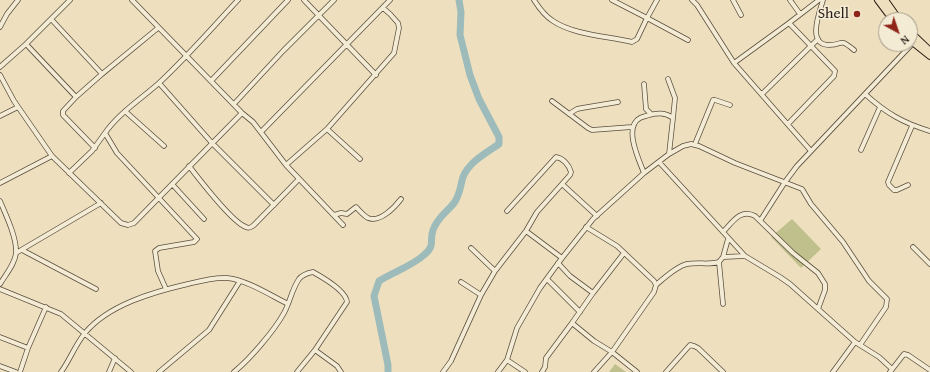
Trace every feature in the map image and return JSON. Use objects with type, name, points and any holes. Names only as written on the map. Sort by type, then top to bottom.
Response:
[{"type":"highway","points":[[878,0],[887,12]]},
{"type":"highway","points":[[885,0],[893,12]]},
{"type":"highway","points":[[918,44],[930,51]]},
{"type":"highway","points":[[918,45],[930,56]]},
{"type":"street","points":[[0,27],[17,0]]},
{"type":"street","points":[[0,67],[26,44],[70,0]]},
{"type":"street","points":[[132,0],[242,113],[253,122],[286,165],[343,225]]},
{"type":"street","points":[[136,4],[140,0]]},
{"type":"street","points":[[69,173],[95,148],[114,122],[159,83],[238,0]]},
{"type":"street","points":[[211,81],[288,0]]},
{"type":"street","points":[[304,0],[376,75]]},
{"type":"street","points":[[234,104],[334,0]]},
{"type":"street","points":[[262,132],[390,0]]},
{"type":"street","points":[[534,0],[544,14],[558,24],[582,33],[632,42],[637,39],[657,0]]},
{"type":"street","points":[[612,0],[688,40]]},
{"type":"street","points":[[692,0],[697,5],[734,63],[811,151]]},
{"type":"street","points":[[733,0],[741,15]]},
{"type":"street","points":[[790,0],[800,14]]},
{"type":"street","points":[[734,63],[790,23],[819,0]]},
{"type":"street","points":[[823,0],[816,30],[818,39],[825,45],[844,42],[854,50]]},
{"type":"street","points":[[286,165],[327,129],[394,54],[399,28],[395,18],[383,8]]},
{"type":"street","points":[[51,20],[102,74]]},
{"type":"street","points":[[788,124],[836,73],[790,23]]},
{"type":"street","points":[[95,148],[63,115],[63,111],[76,97],[102,74],[158,28]]},
{"type":"street","points":[[762,94],[818,39]]},
{"type":"street","points":[[26,44],[76,97]]},
{"type":"street","points":[[760,221],[785,182],[811,151],[903,52]]},
{"type":"street","points":[[0,74],[18,107],[52,156],[121,223],[128,226],[134,223],[242,113]]},
{"type":"street","points":[[668,79],[676,101],[672,118],[670,154]]},
{"type":"street","points":[[159,83],[212,143],[274,204]]},
{"type":"street","points":[[644,84],[646,109],[651,114]]},
{"type":"street","points":[[865,94],[880,107],[902,121],[912,126],[930,131]]},
{"type":"street","points":[[695,144],[713,100],[730,105]]},
{"type":"street","points":[[552,101],[592,130],[632,127],[640,118],[651,114],[666,114],[672,118]]},
{"type":"street","points":[[570,114],[577,109],[618,102]]},
{"type":"street","points":[[0,116],[18,107]]},
{"type":"street","points":[[861,150],[880,107]]},
{"type":"street","points":[[126,112],[164,146]]},
{"type":"street","points":[[908,185],[894,190],[888,182],[912,126]]},
{"type":"street","points":[[632,127],[633,142],[644,173]]},
{"type":"street","points":[[327,129],[360,159]]},
{"type":"street","points":[[105,133],[117,153],[143,179],[158,198],[197,239],[194,242],[159,248],[155,251],[158,271],[166,290]]},
{"type":"street","points":[[498,372],[507,360],[517,328],[547,279],[596,216],[644,173],[670,154],[683,146],[695,144],[734,163],[802,189],[811,204],[847,247],[869,281],[887,299],[886,307],[858,344],[832,372]]},
{"type":"street","points":[[0,183],[52,156]]},
{"type":"street","points":[[444,372],[451,361],[481,295],[496,270],[526,230],[537,212],[571,172],[564,162],[559,157],[556,157],[507,211]]},
{"type":"street","points":[[659,162],[745,256],[780,277],[858,344],[879,357],[891,371],[901,357],[906,354],[930,370]]},
{"type":"street","points":[[189,166],[238,222],[247,228],[254,225],[300,179]]},
{"type":"street","points":[[172,184],[204,219]]},
{"type":"street","points":[[562,184],[596,216]]},
{"type":"street","points":[[334,215],[341,213],[347,214],[356,208],[370,219],[375,219],[379,218],[395,206],[401,199]]},
{"type":"street","points":[[0,201],[14,239],[16,253],[10,268],[0,284]]},
{"type":"street","points":[[16,253],[101,203]]},
{"type":"street","points":[[723,232],[738,216],[743,214],[750,213],[760,221],[793,253],[814,270],[825,284],[825,290],[818,309]]},
{"type":"street","points":[[586,228],[617,246],[654,281],[656,285]]},
{"type":"street","points":[[526,230],[562,258]]},
{"type":"street","points":[[723,304],[719,262],[728,238]]},
{"type":"street","points":[[913,246],[930,264]]},
{"type":"street","points":[[471,248],[496,270]]},
{"type":"street","points":[[22,250],[96,290]]},
{"type":"street","points":[[542,372],[545,367],[546,358],[624,252]]},
{"type":"street","points":[[722,257],[745,256]]},
{"type":"street","points":[[594,372],[612,352],[654,292],[656,285],[678,268],[686,264],[714,264],[719,262]]},
{"type":"street","points":[[558,263],[570,276],[593,293]]},
{"type":"street","points":[[234,372],[264,341],[284,314],[300,278],[305,274],[313,272],[325,279],[344,295],[347,300],[343,309],[315,350],[297,372]]},
{"type":"street","points":[[60,372],[85,333],[105,315],[130,301],[166,290],[208,279],[226,278],[240,281],[288,304]]},
{"type":"street","points":[[547,279],[580,312]]},
{"type":"street","points":[[159,372],[209,330],[222,312],[231,293],[240,281]]},
{"type":"street","points":[[461,282],[481,295]]},
{"type":"street","points":[[0,289],[46,306],[61,314],[131,372]]},
{"type":"street","points":[[20,372],[28,348],[46,306]]},
{"type":"street","points":[[572,323],[637,372]]},
{"type":"street","points":[[0,337],[28,348]]},
{"type":"street","points":[[666,372],[690,345],[698,348],[723,372]]},
{"type":"street","points":[[315,350],[337,366],[341,372]]},
{"type":"street","points":[[109,372],[115,358]]},
{"type":"street","points":[[507,360],[525,372]]},
{"type":"street","points":[[0,366],[16,372]]},
{"type":"green space","points":[[792,219],[821,249],[801,268],[771,237]]},
{"type":"green space","points":[[615,364],[626,372],[609,372]]},
{"type":"waterway","points":[[388,372],[388,365],[374,296],[379,281],[414,262],[428,252],[431,246],[432,234],[435,226],[456,200],[463,177],[469,167],[478,158],[499,144],[499,137],[479,99],[470,75],[460,35],[461,12],[459,0]]},
{"type":"place","name":"Shell","points":[[857,14]]}]
